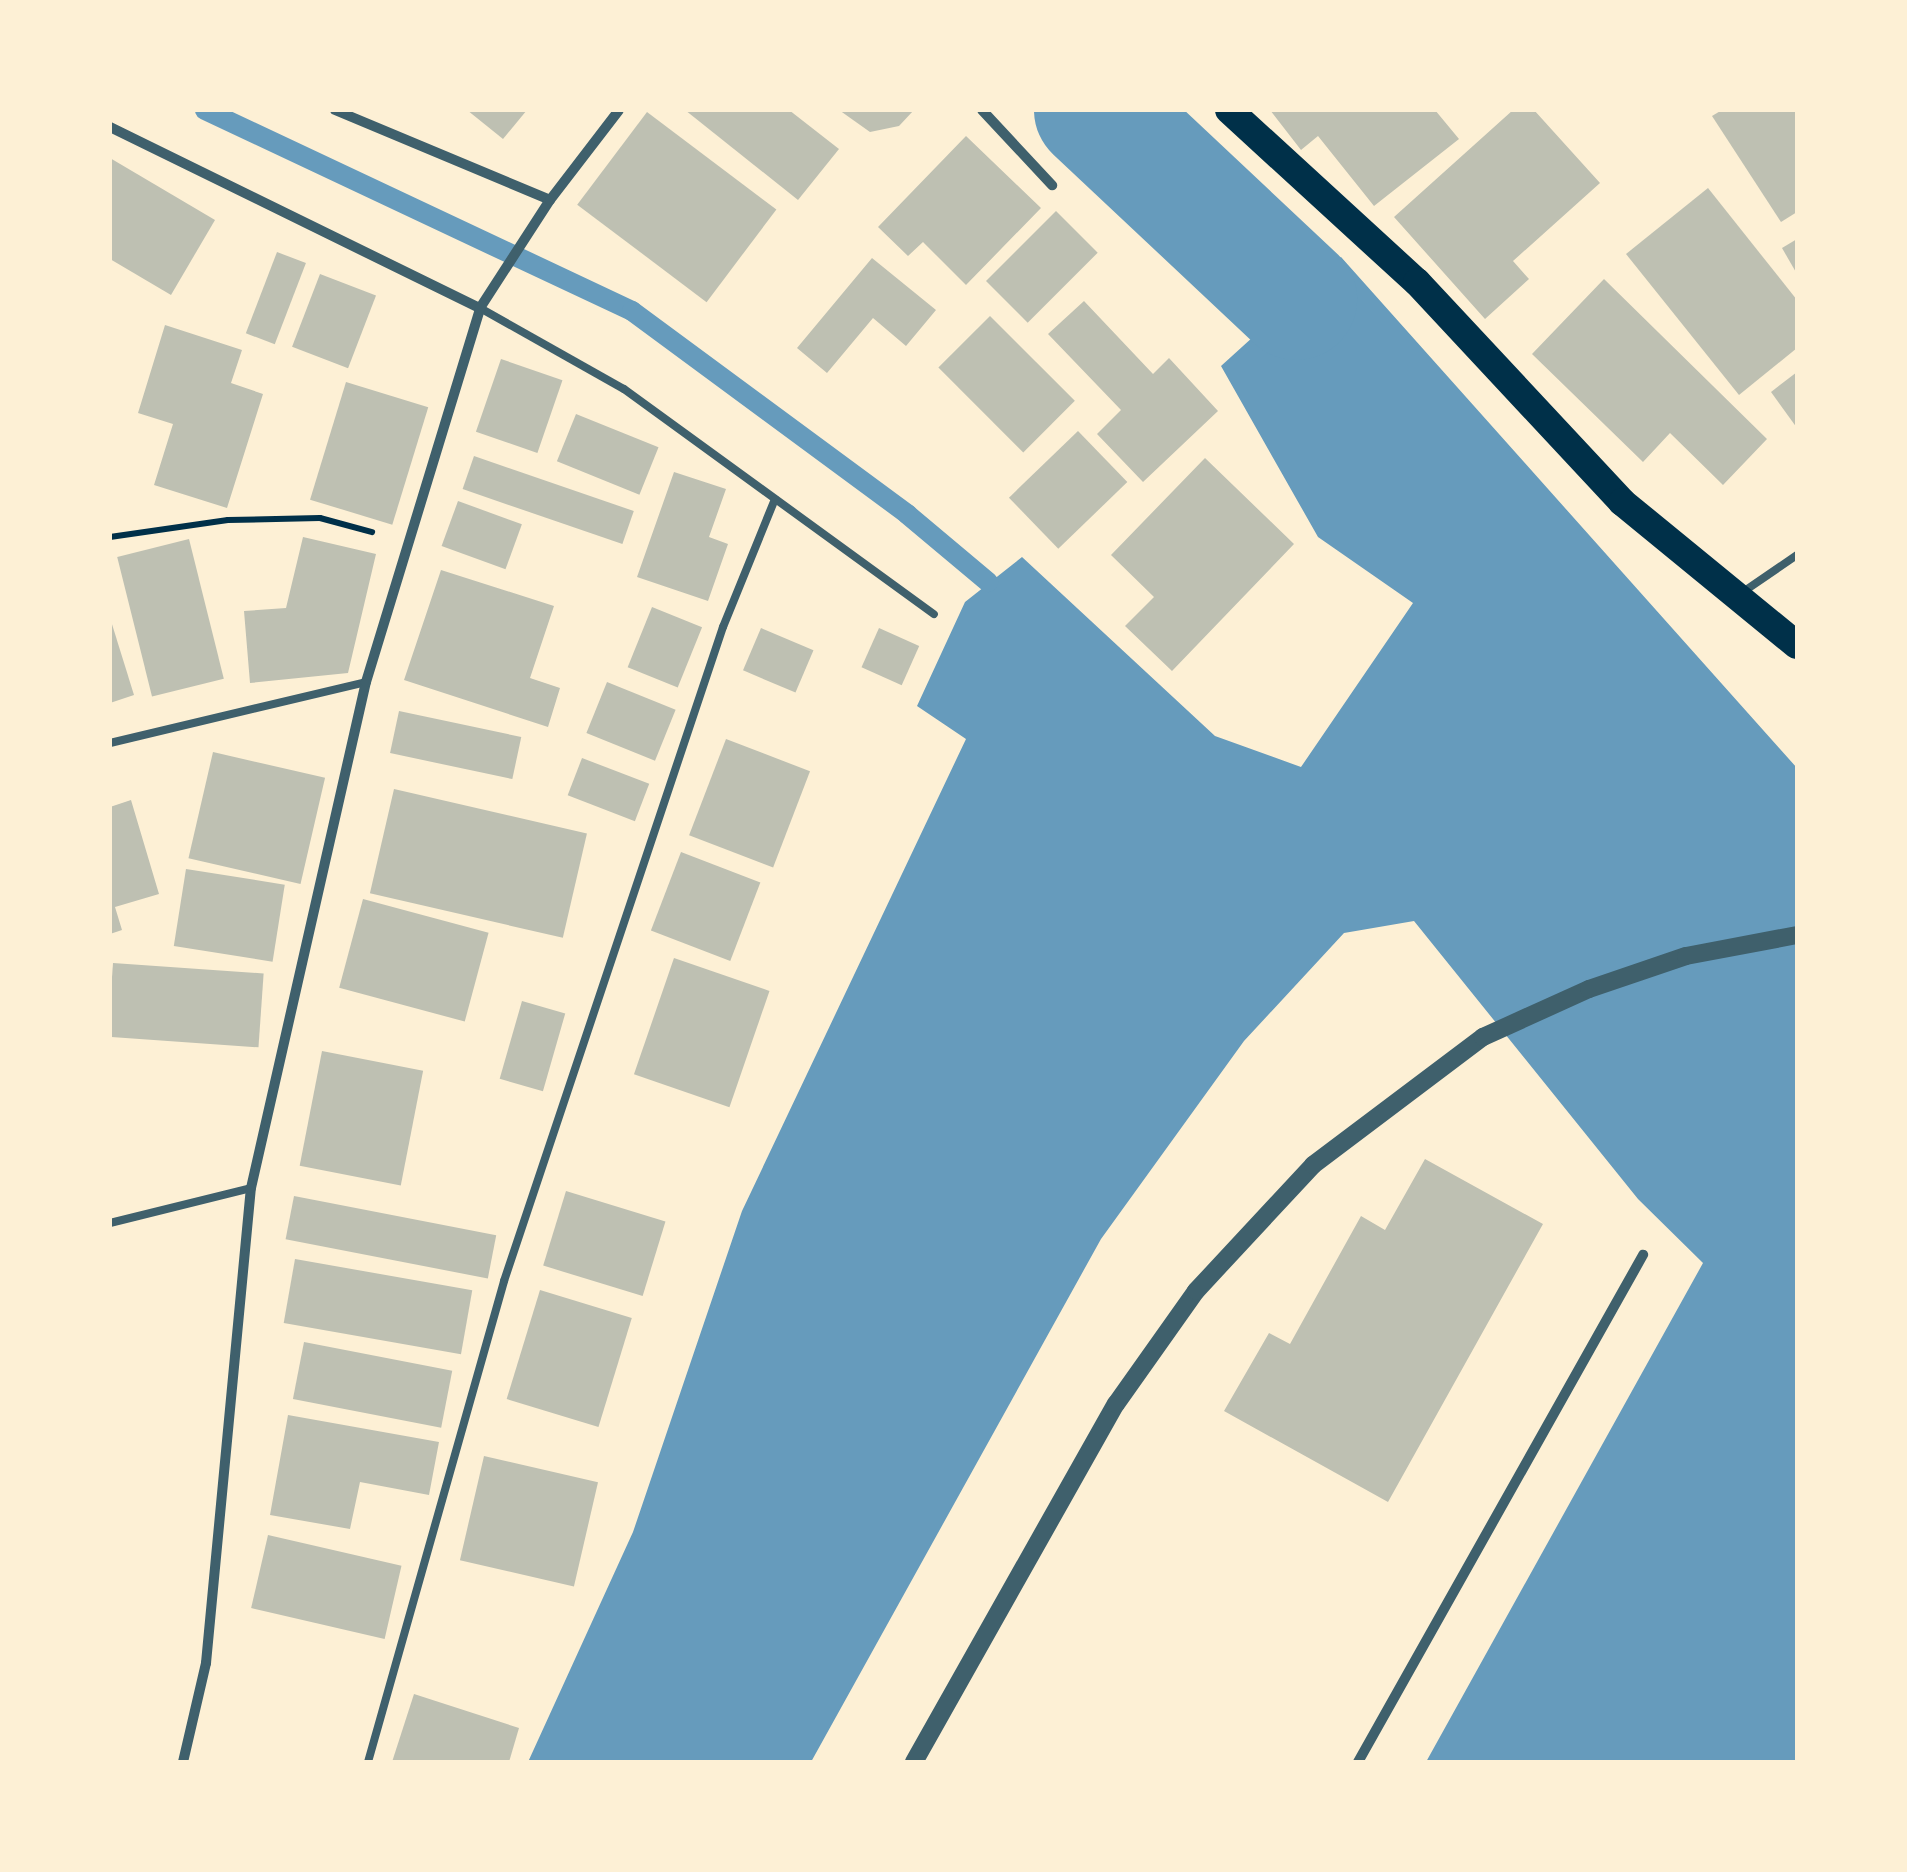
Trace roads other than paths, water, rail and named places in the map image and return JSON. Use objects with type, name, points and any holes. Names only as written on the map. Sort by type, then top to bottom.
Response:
[{"type":"highway","points":[[1229,110],[1418,282],[1622,502],[1797,645]]},
{"type":"street","points":[[334,110],[550,200]]},
{"type":"street","points":[[183,1762],[206,1663],[250,1188],[366,682],[412,543],[445,409],[480,308],[550,200],[620,110]]},
{"type":"street","points":[[982,110],[1052,185]]},
{"type":"street","points":[[110,128],[480,308]]},
{"type":"street","points":[[914,1762],[1116,1404],[1196,1291],[1313,1165],[1483,1037],[1590,989],[1686,956],[1797,935]]},
{"type":"street","points":[[1358,1762],[1642,1255]]},
{"type":"lane","points":[[480,308],[624,389],[934,614]]},
{"type":"lane","points":[[368,1762],[504,1282],[724,627],[775,499]]},
{"type":"lane","points":[[1736,596],[1797,555]]},
{"type":"lane","points":[[110,743],[366,682]]},
{"type":"lane","points":[[110,1223],[250,1188]]},
{"type":"water","points":[[1341,257],[1797,768],[1797,1762],[1426,1762],[1703,1263],[1638,1199],[1414,921],[1344,933],[1244,1041],[1101,1239],[811,1762],[528,1762],[633,1532],[742,1211],[966,739],[917,706],[965,602],[1022,557],[1215,736],[1301,767],[1413,603],[1318,537],[1221,366]]},
{"type":"waterway","points":[[205,110],[632,311],[907,514],[988,582]]},
{"type":"waterway","points":[[1095,110],[1296,299]]}]
